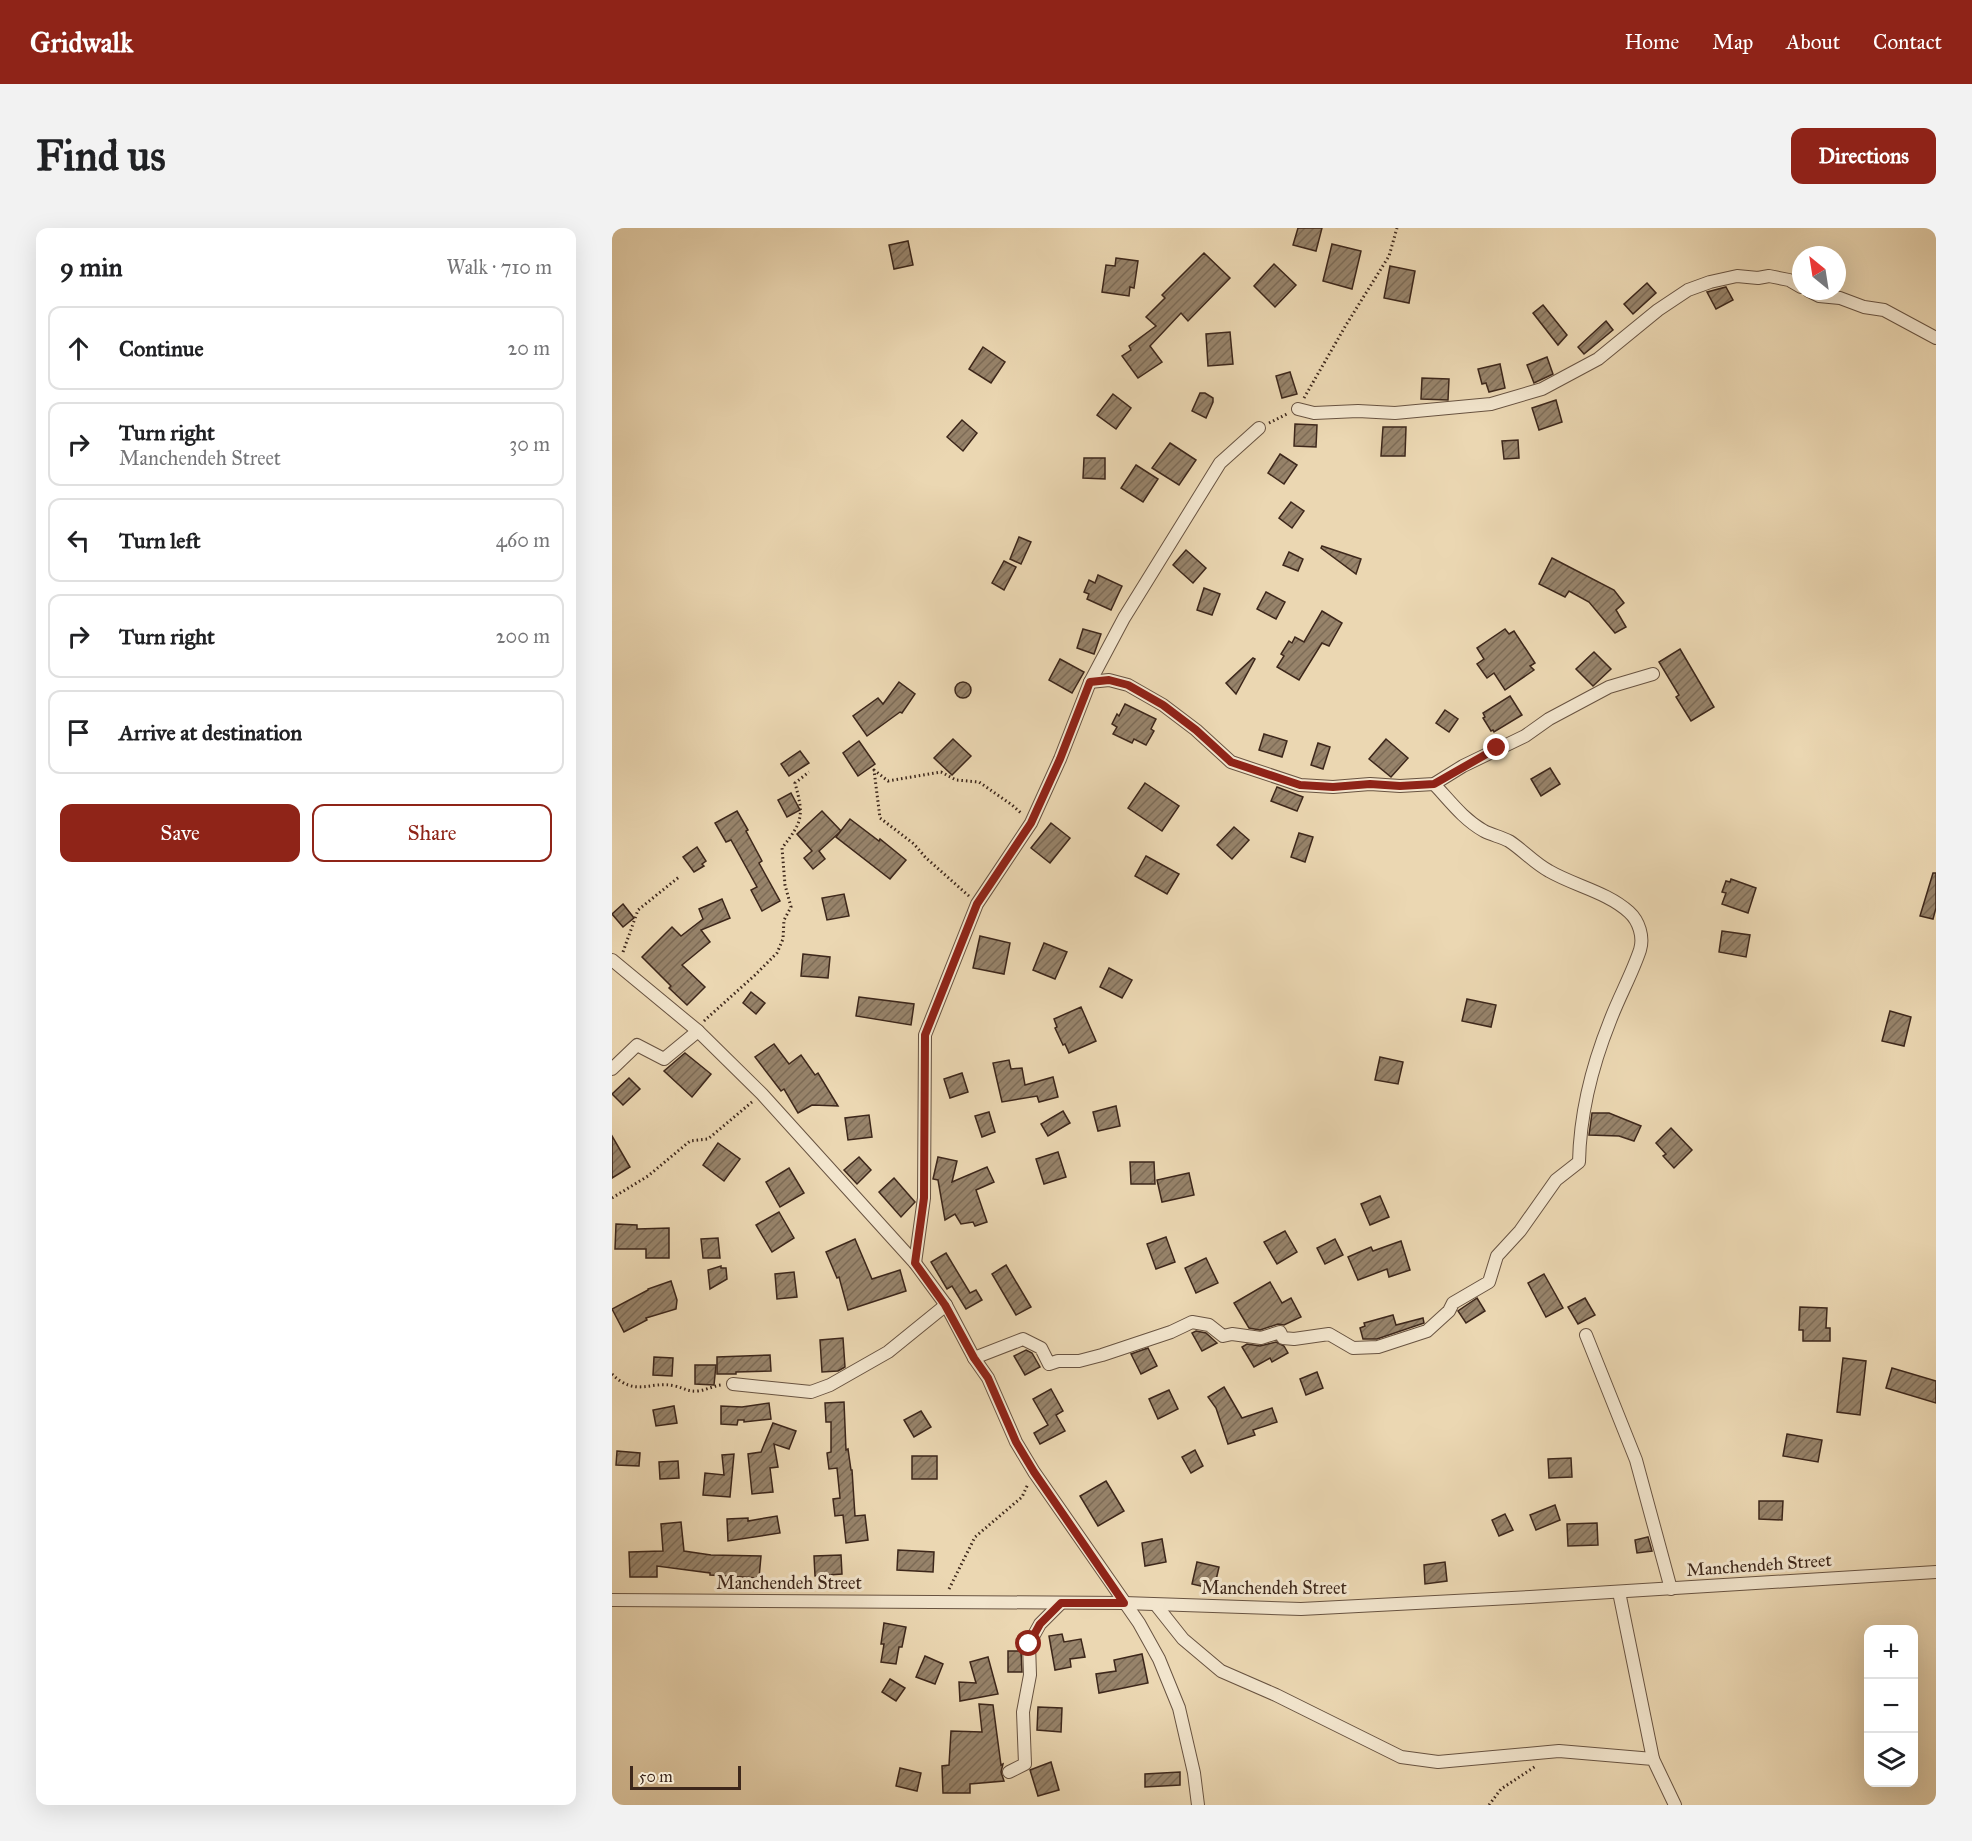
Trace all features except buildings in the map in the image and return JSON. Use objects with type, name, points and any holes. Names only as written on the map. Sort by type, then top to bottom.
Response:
[{"type":"street","points":[[1298,409],[1314,412],[1395,413],[1491,404],[1542,389],[1598,359],[1658,310],[1688,290],[1737,276],[1758,278],[1769,276],[1792,282]]},
{"type":"street","points":[[1845,300],[1864,307],[1884,310],[1936,338]]},
{"type":"street","points":[[915,1263],[924,1198],[925,1035],[977,904],[1031,823],[1060,759],[1090,682],[1124,618],[1220,463],[1259,428]]},
{"type":"street","points":[[1090,682],[1109,680],[1128,685],[1163,705],[1196,730],[1231,762],[1300,785],[1333,787],[1370,784],[1400,786],[1434,784],[1609,687],[1653,674]]},
{"type":"street","points":[[974,1358],[1023,1339],[1041,1348],[1049,1364],[1058,1361],[1078,1361],[1171,1332],[1192,1322],[1209,1325],[1223,1336],[1232,1334],[1261,1338],[1280,1332],[1283,1338],[1294,1340],[1329,1334],[1353,1348],[1378,1347],[1427,1331],[1449,1311],[1453,1303],[1489,1282],[1497,1256],[1520,1231],[1556,1180],[1579,1162],[1580,1129],[1587,1089],[1609,1022],[1641,947],[1640,927],[1631,914],[1618,903],[1550,872],[1509,841],[1483,830],[1467,819],[1456,810],[1434,784]]},
{"type":"street","points":[[615,963],[698,1031],[762,1094],[915,1263],[945,1305],[974,1358],[988,1378],[1016,1442],[1034,1472],[1139,1623],[1159,1659],[1179,1708],[1194,1773],[1198,1805]]},
{"type":"street","points":[[612,1069],[638,1045],[664,1059],[698,1031]]},
{"type":"street","points":[[733,1384],[811,1392],[830,1385],[888,1352],[945,1305]]},
{"type":"street","points":[[1586,1335],[1636,1460],[1671,1589]]},
{"type":"street","name":"Manchendeh Street","points":[[612,1600],[1124,1603],[1301,1609],[1936,1572]]},
{"type":"street","points":[[1619,1592],[1653,1759],[1675,1805]]},
{"type":"street","points":[[1009,1772],[1025,1764],[1023,1712],[1030,1675],[1029,1644],[1040,1624],[1061,1603]]},
{"type":"street","points":[[1156,1605],[1183,1639],[1221,1671],[1401,1756],[1438,1762],[1559,1751],[1653,1759]]},
{"type":"path","points":[[1259,428],[1298,409],[1389,256],[1397,228]]},
{"type":"path","points":[[977,904],[926,858],[914,844],[880,818],[874,770],[888,781],[941,772],[956,780],[979,782],[1012,805],[1031,823]]},
{"type":"path","points":[[698,1031],[702,1022],[712,1012],[777,953],[783,939],[784,920],[791,907],[785,885],[782,848],[797,829],[802,815],[795,783],[809,772]]},
{"type":"path","points":[[615,963],[638,910],[679,877]]},
{"type":"path","points":[[612,1198],[648,1176],[690,1141],[708,1139],[762,1094]]},
{"type":"path","points":[[612,1374],[626,1386],[674,1386],[686,1391],[700,1391],[711,1386],[733,1384]]},
{"type":"path","points":[[942,1602],[975,1538],[1022,1497],[1034,1472]]},
{"type":"path","points":[[1489,1805],[1501,1789],[1540,1764]]},
{"type":"route","points":[[1029,1644],[1040,1624],[1061,1603],[1124,1603],[1034,1472],[1016,1442],[988,1378],[974,1358],[945,1305],[915,1263],[924,1198],[925,1035],[977,904],[1031,823],[1060,759],[1090,682],[1109,680],[1128,685],[1163,705],[1196,730],[1231,762],[1300,785],[1333,787],[1370,784],[1400,786],[1434,784],[1497,748]]}]
